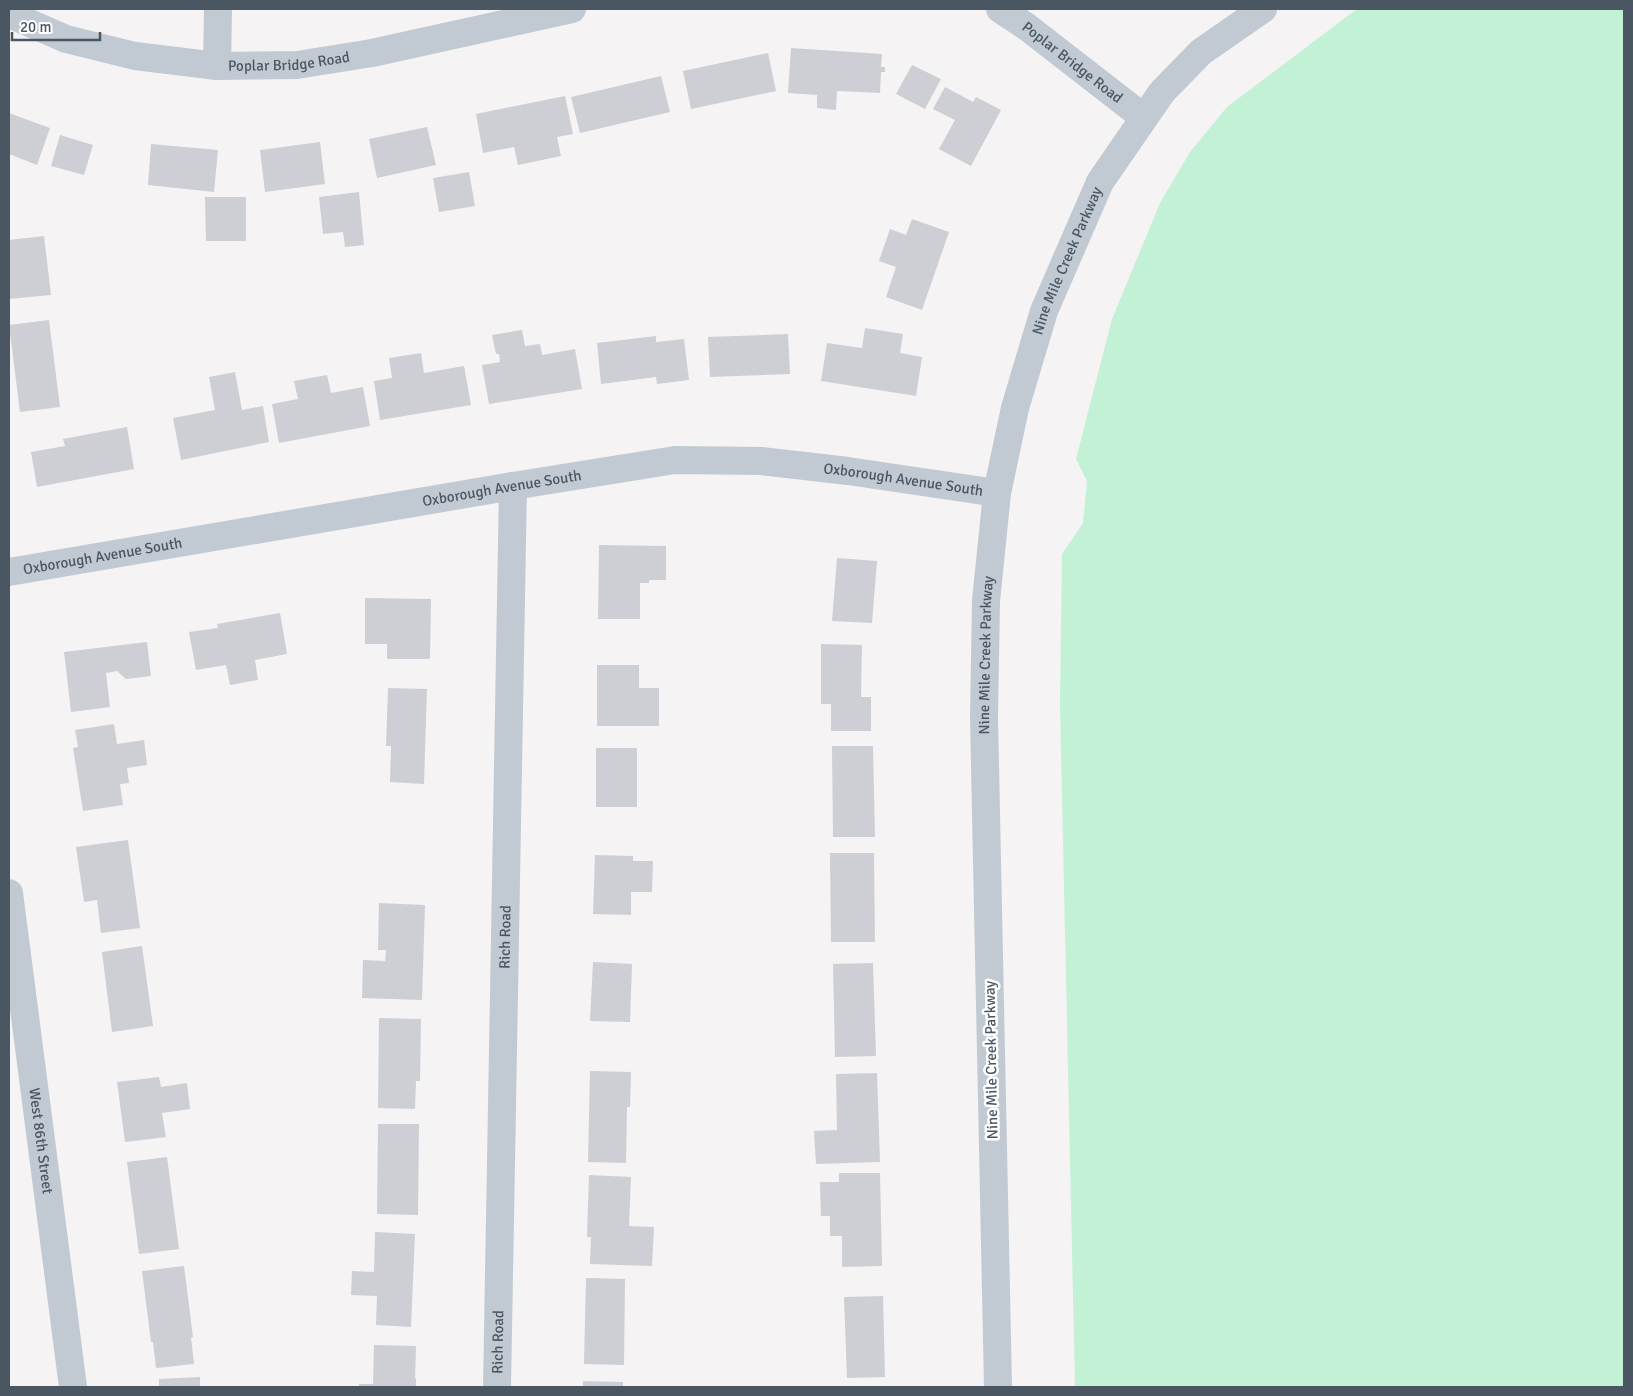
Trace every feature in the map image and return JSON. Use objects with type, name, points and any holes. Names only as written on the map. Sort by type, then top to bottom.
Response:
[{"type":"street","points":[[217,66],[218,9]]},
{"type":"street","name":"Poplar Bridge Road","points":[[9,14],[66,39],[127,54],[217,66],[297,65],[372,53],[572,9]]},
{"type":"street","name":"Poplar Bridge Road","points":[[1000,9],[1028,27],[1143,117]]},
{"type":"street","name":"Nine Mile Creek Parkway","points":[[998,1387],[984,717],[986,601],[997,493],[1015,408],[1044,311],[1100,182],[1162,92],[1201,52],[1263,9]]},
{"type":"street","name":"Oxborough Avenue South","points":[[9,572],[675,460],[761,461],[848,471],[997,493]]},
{"type":"street","name":"Rich Road","points":[[497,1387],[513,486]]},
{"type":"street","name":"West 86th Street","points":[[9,894],[73,1387]]},
{"type":"green space","points":[[1357,9],[1624,9],[1624,1387],[1075,1387],[1060,705],[1062,554],[1083,523],[1087,481],[1076,459],[1112,319],[1160,203],[1190,152],[1227,107]]},
{"type":"building","points":[[791,48],[882,54],[881,67],[885,67],[885,72],[881,72],[880,93],[837,91],[836,110],[817,108],[817,95],[788,93]]},
{"type":"building","points":[[768,53],[776,91],[691,109],[683,71]]},
{"type":"building","points":[[912,65],[941,79],[925,109],[896,94]]},
{"type":"building","points":[[661,76],[670,112],[580,133],[571,97]]},
{"type":"building","points":[[945,87],[973,102],[976,97],[1001,110],[971,166],[939,149],[955,120],[933,109]]},
{"type":"building","points":[[565,96],[573,134],[557,137],[561,156],[518,165],[514,147],[483,153],[476,114]]},
{"type":"building","points":[[9,113],[50,128],[37,165],[9,154]]},
{"type":"building","points":[[427,127],[436,165],[377,178],[369,139]]},
{"type":"building","points":[[60,135],[93,145],[84,175],[51,166]]},
{"type":"building","points":[[320,142],[325,184],[265,192],[260,150]]},
{"type":"building","points":[[151,144],[218,150],[214,192],[148,185]]},
{"type":"building","points":[[469,172],[475,206],[439,212],[433,178]]},
{"type":"building","points":[[359,192],[364,245],[345,247],[343,232],[323,234],[319,197]]},
{"type":"building","points":[[205,197],[246,197],[246,241],[206,241]]},
{"type":"building","points":[[912,219],[949,232],[922,310],[886,297],[896,267],[879,261],[890,229],[906,235]]},
{"type":"building","points":[[44,236],[51,295],[9,299],[9,240]]},
{"type":"building","points":[[49,320],[60,407],[20,412],[9,325]]},
{"type":"building","points":[[865,328],[903,334],[900,353],[922,357],[916,396],[821,381],[827,343],[862,348]]},
{"type":"building","points":[[522,330],[525,346],[540,344],[542,355],[575,349],[582,389],[489,404],[482,365],[500,362],[499,354],[496,354],[492,335]]},
{"type":"building","points":[[788,334],[790,374],[710,377],[708,337]]},
{"type":"building","points":[[656,336],[656,342],[684,339],[689,380],[657,384],[656,377],[601,384],[597,343]]},
{"type":"building","points":[[421,353],[424,373],[464,366],[471,405],[380,420],[374,381],[392,378],[389,358]]},
{"type":"building","points":[[235,372],[242,410],[263,406],[269,442],[181,460],[173,418],[215,410],[209,377]]},
{"type":"building","points":[[327,375],[331,393],[363,387],[370,426],[279,443],[272,404],[298,399],[294,381]]},
{"type":"building","points":[[127,427],[134,469],[37,487],[31,452],[65,446],[63,439]]},
{"type":"building","points":[[599,545],[666,546],[666,580],[649,580],[649,583],[640,583],[640,619],[598,619]]},
{"type":"building","points":[[837,558],[877,561],[872,623],[832,621]]},
{"type":"building","points":[[365,598],[431,599],[430,659],[387,659],[387,644],[365,644]]},
{"type":"building","points":[[280,613],[287,654],[255,660],[258,680],[230,685],[226,665],[196,670],[189,632],[218,628],[217,624]]},
{"type":"building","points":[[147,642],[151,676],[126,679],[117,671],[106,673],[110,707],[71,712],[64,652]]},
{"type":"building","points":[[821,644],[862,645],[861,697],[871,697],[871,731],[831,731],[831,704],[821,704]]},
{"type":"building","points":[[597,665],[639,665],[639,688],[659,688],[659,726],[597,726]]},
{"type":"building","points":[[388,688],[427,689],[424,784],[390,782],[391,746],[386,746]]},
{"type":"building","points":[[114,724],[117,744],[144,740],[147,765],[127,768],[129,783],[120,784],[123,805],[83,811],[73,748],[78,747],[75,730]]},
{"type":"building","points":[[832,746],[873,746],[875,837],[833,837]]},
{"type":"building","points":[[596,748],[637,748],[637,807],[596,807]]},
{"type":"building","points":[[128,840],[140,928],[101,933],[97,900],[84,902],[76,847]]},
{"type":"building","points":[[830,853],[874,853],[875,942],[831,942]]},
{"type":"building","points":[[595,855],[633,856],[633,861],[653,861],[652,892],[631,892],[631,915],[593,914]]},
{"type":"building","points":[[379,903],[425,905],[422,1000],[362,998],[363,960],[385,961],[386,950],[378,950]]},
{"type":"building","points":[[142,946],[153,1026],[112,1032],[102,952]]},
{"type":"building","points":[[593,962],[632,964],[630,1022],[590,1021]]},
{"type":"building","points":[[873,963],[876,1056],[835,1057],[833,964]]},
{"type":"building","points":[[379,1018],[421,1019],[420,1081],[416,1081],[415,1109],[378,1108]]},
{"type":"building","points":[[590,1071],[631,1072],[630,1107],[627,1107],[626,1163],[588,1162]]},
{"type":"building","points":[[877,1073],[880,1162],[816,1164],[814,1131],[837,1130],[836,1074]]},
{"type":"building","points":[[159,1077],[161,1087],[187,1083],[190,1109],[162,1113],[166,1137],[125,1142],[117,1082]]},
{"type":"building","points":[[378,1124],[419,1124],[418,1215],[377,1214]]},
{"type":"building","points":[[167,1157],[179,1249],[139,1254],[127,1162]]},
{"type":"building","points":[[839,1173],[880,1173],[882,1266],[842,1267],[842,1236],[830,1236],[830,1216],[821,1216],[820,1182],[839,1182]]},
{"type":"building","points":[[589,1175],[631,1177],[629,1226],[654,1227],[652,1266],[590,1264],[591,1237],[587,1237]]},
{"type":"building","points":[[375,1232],[415,1234],[411,1327],[376,1325],[377,1296],[351,1295],[352,1271],[374,1272]]},
{"type":"building","points":[[184,1266],[193,1337],[191,1338],[194,1364],[156,1368],[142,1271]]},
{"type":"building","points":[[586,1278],[625,1279],[624,1365],[584,1364]]},
{"type":"building","points":[[883,1296],[885,1377],[847,1378],[844,1297]]},
{"type":"building","points":[[374,1345],[416,1346],[416,1387],[359,1387],[359,1384],[373,1384]]},
{"type":"building","points":[[200,1377],[200,1387],[159,1387],[159,1379]]},
{"type":"building","points":[[583,1381],[623,1382],[623,1387],[583,1387]]}]
